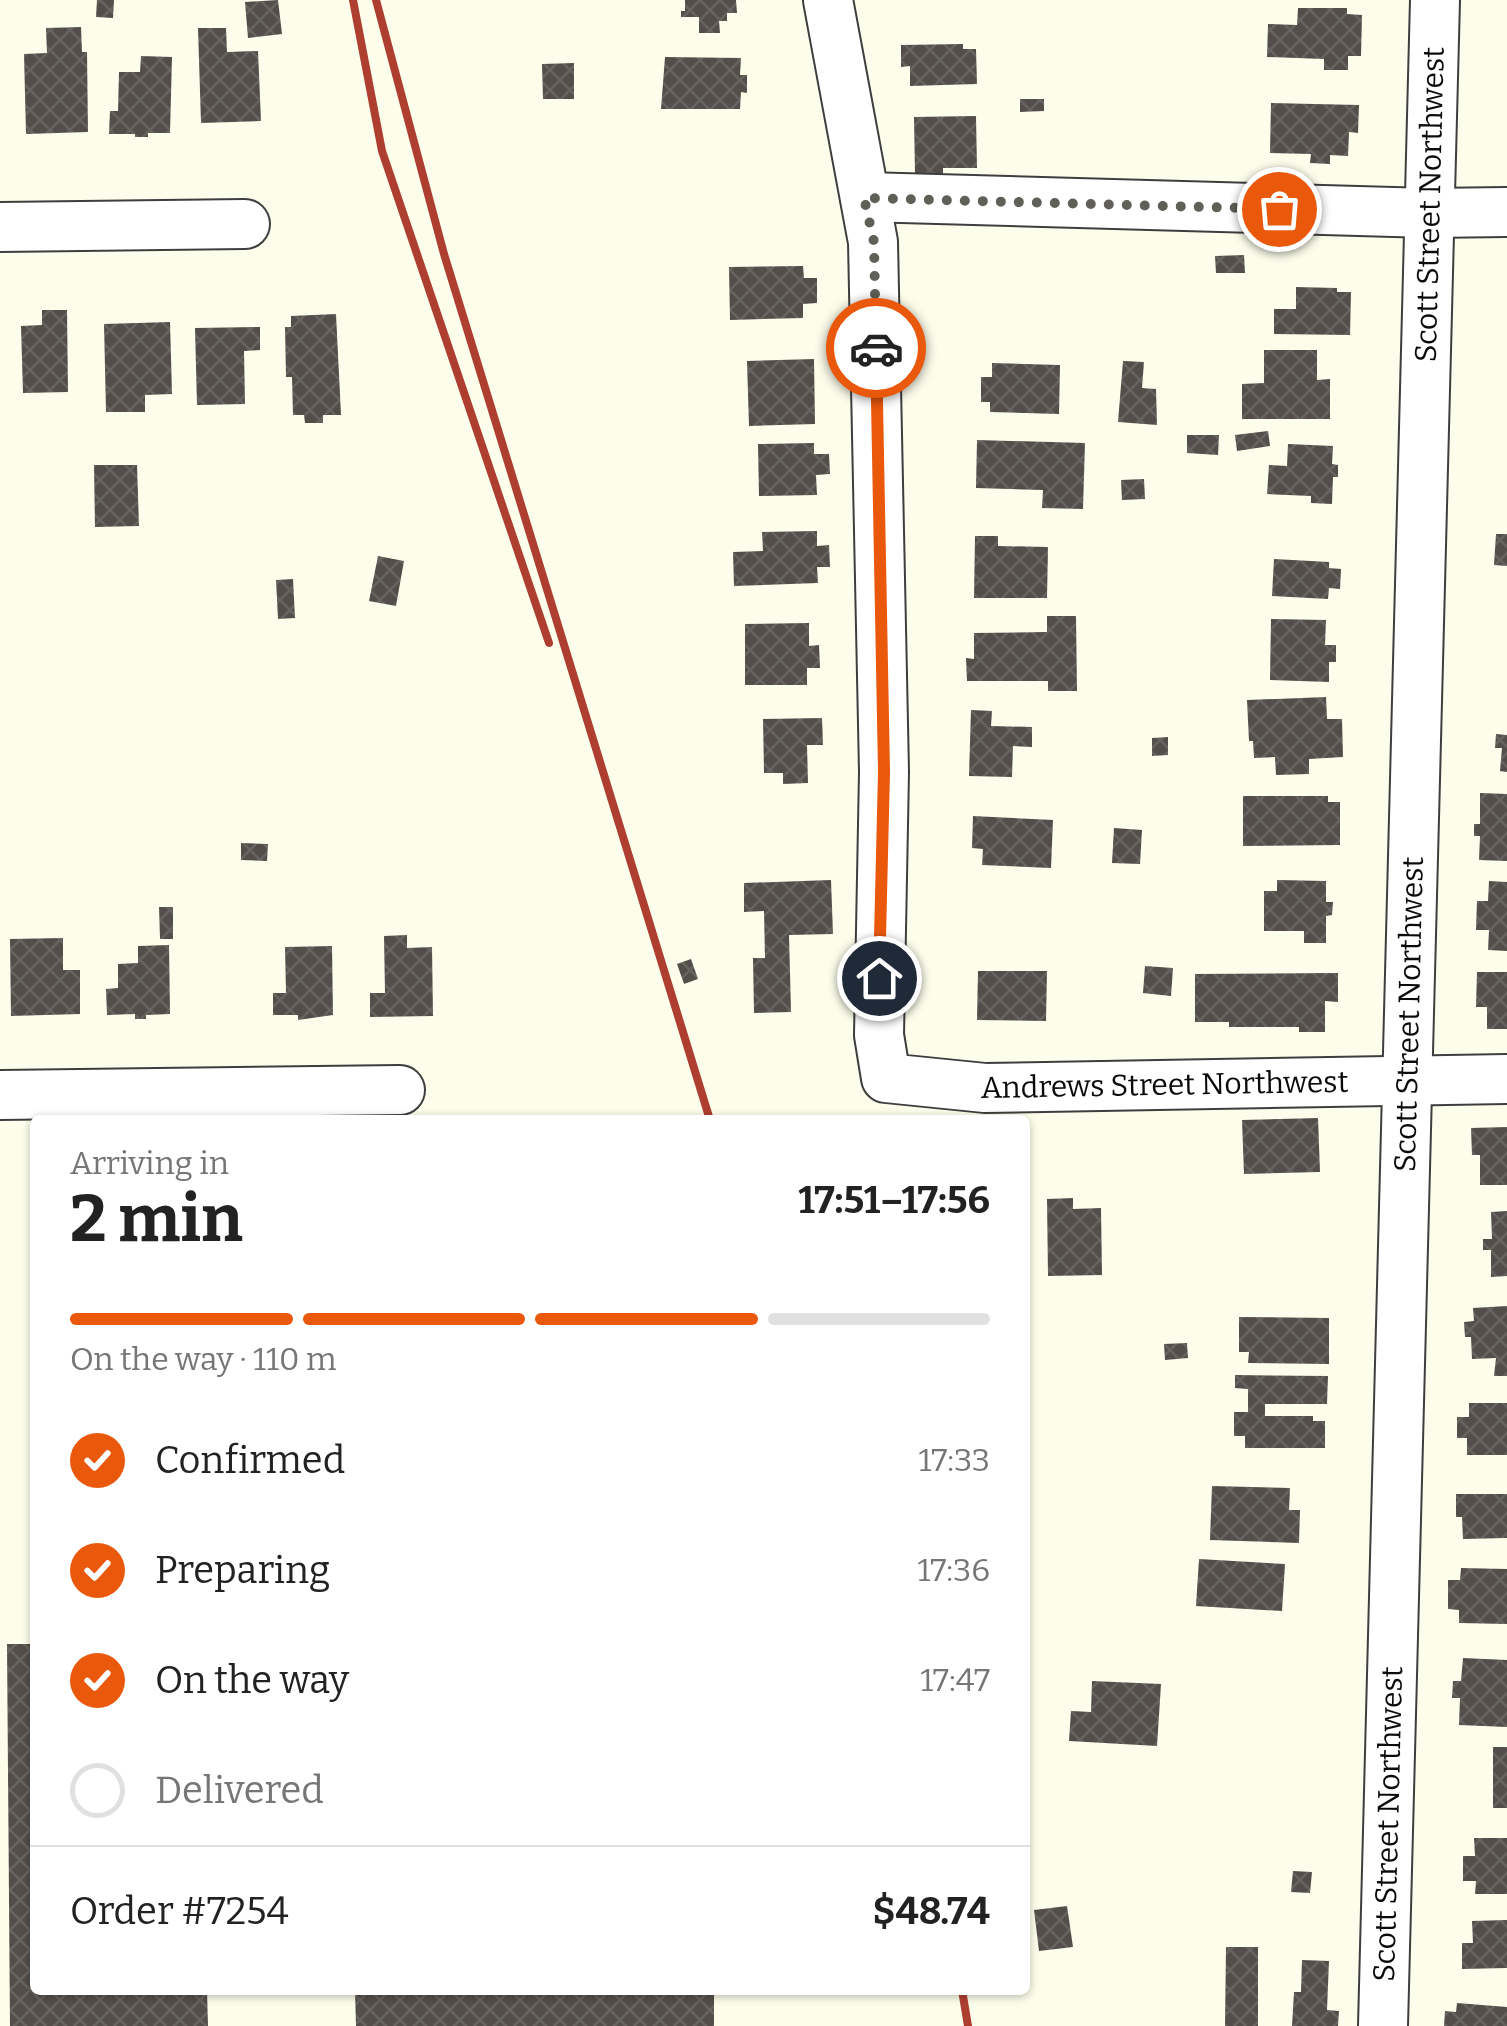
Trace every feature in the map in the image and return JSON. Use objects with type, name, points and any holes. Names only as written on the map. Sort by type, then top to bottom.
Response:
[{"type":"street","points":[[828,0],[864,198],[1507,212]]},
{"type":"street","name":"Scott Street Northwest","points":[[1384,2026],[1435,0]]},
{"type":"street","name":"Andrews Street Northwest","points":[[864,198],[874,242],[884,772],[879,1035],[886,1078],[985,1088],[1507,1078]]},
{"type":"street","points":[[0,227],[244,224]]},
{"type":"street","points":[[0,1094],[400,1090]]},
{"type":"building","points":[[97,0],[114,0],[113,18],[96,17]]},
{"type":"building","points":[[278,0],[282,34],[248,38],[245,2]]},
{"type":"building","points":[[685,0],[736,0],[737,13],[727,13],[727,21],[719,21],[720,33],[699,33],[699,17],[681,17]]},
{"type":"building","points":[[1298,8],[1347,8],[1347,14],[1362,15],[1361,56],[1348,56],[1348,70],[1324,70],[1324,59],[1267,57],[1268,24],[1297,25]]},
{"type":"building","points":[[81,27],[82,52],[87,52],[88,132],[26,134],[24,54],[47,53],[46,28]]},
{"type":"building","points":[[198,28],[226,28],[227,52],[258,51],[261,121],[201,123]]},
{"type":"building","points":[[963,44],[963,49],[976,49],[977,84],[910,86],[910,66],[901,67],[901,45]]},
{"type":"building","points":[[141,56],[172,57],[170,133],[148,133],[148,137],[109,134],[110,111],[118,111],[119,72],[140,72]]},
{"type":"building","points":[[665,57],[741,58],[740,75],[747,75],[747,93],[741,92],[740,109],[661,109]]},
{"type":"building","points":[[574,63],[574,99],[543,99],[542,64]]},
{"type":"building","points":[[1020,99],[1044,99],[1044,111],[1020,112]]},
{"type":"building","points":[[1271,103],[1359,105],[1358,133],[1349,132],[1348,156],[1330,155],[1330,164],[1310,163],[1311,154],[1270,153]]},
{"type":"building","points":[[976,116],[977,168],[943,168],[943,174],[915,174],[914,117]]},
{"type":"building","points":[[1244,255],[1245,273],[1216,273],[1215,256]]},
{"type":"building","points":[[803,266],[804,278],[817,278],[817,303],[803,304],[803,318],[730,320],[729,267]]},
{"type":"building","points":[[1296,287],[1351,292],[1350,335],[1274,334],[1274,309],[1296,309]]},
{"type":"building","points":[[42,310],[67,310],[68,392],[23,393],[21,326],[42,325]]},
{"type":"building","points":[[336,314],[341,415],[323,415],[323,423],[305,423],[304,415],[293,415],[292,377],[286,377],[285,327],[291,327],[291,316]]},
{"type":"building","points":[[170,322],[172,394],[145,395],[145,412],[106,412],[104,324]]},
{"type":"building","points":[[260,327],[260,350],[244,351],[245,404],[197,405],[195,328]]},
{"type":"building","points":[[1264,350],[1317,350],[1317,380],[1330,379],[1330,419],[1242,419],[1242,384],[1264,383]]},
{"type":"building","points":[[814,359],[815,424],[749,426],[747,361]]},
{"type":"building","points":[[1123,361],[1144,362],[1142,388],[1156,389],[1157,425],[1118,422]]},
{"type":"building","points":[[992,363],[1060,365],[1059,414],[990,412],[990,402],[981,402],[981,377],[992,377]]},
{"type":"building","points":[[1268,431],[1270,446],[1237,451],[1235,435]]},
{"type":"building","points":[[1187,435],[1219,435],[1218,455],[1187,453]]},
{"type":"building","points":[[977,440],[1085,443],[1083,509],[1042,508],[1043,490],[976,488]]},
{"type":"building","points":[[814,443],[814,454],[829,454],[830,474],[816,475],[817,495],[759,496],[758,444]]},
{"type":"building","points":[[1288,444],[1333,446],[1332,464],[1338,465],[1338,477],[1333,477],[1332,504],[1311,503],[1311,496],[1267,494],[1269,465],[1287,466]]},
{"type":"building","points":[[94,465],[137,465],[139,526],[95,527]]},
{"type":"building","points":[[1144,479],[1145,499],[1122,500],[1121,480]]},
{"type":"building","points":[[817,531],[817,546],[829,545],[830,567],[817,567],[818,583],[734,586],[733,552],[763,551],[762,532]]},
{"type":"building","points":[[1496,534],[1507,534],[1507,566],[1494,565]]},
{"type":"building","points":[[975,536],[998,536],[998,546],[1048,547],[1047,598],[974,598]]},
{"type":"building","points":[[378,556],[404,561],[396,606],[369,601]]},
{"type":"building","points":[[1274,559],[1329,562],[1329,568],[1341,569],[1340,589],[1329,588],[1328,599],[1272,596]]},
{"type":"building","points":[[293,579],[295,618],[278,619],[276,580]]},
{"type":"building","points":[[1047,616],[1076,616],[1077,691],[1048,691],[1048,681],[967,681],[966,658],[974,659],[974,633],[1047,632]]},
{"type":"building","points":[[1271,619],[1326,620],[1325,645],[1336,645],[1336,662],[1329,662],[1329,682],[1270,680]]},
{"type":"building","points":[[809,623],[809,646],[819,645],[820,668],[807,668],[807,685],[745,685],[745,624]]},
{"type":"building","points":[[1326,697],[1327,719],[1342,719],[1343,757],[1309,759],[1309,774],[1276,775],[1275,757],[1254,758],[1247,700]]},
{"type":"building","points":[[971,710],[992,711],[991,726],[1032,727],[1032,747],[1013,746],[1012,777],[969,776]]},
{"type":"building","points":[[822,718],[823,745],[807,745],[808,783],[783,784],[783,773],[764,773],[763,719]]},
{"type":"building","points":[[1496,734],[1507,735],[1507,772],[1500,771],[1502,748],[1495,748]]},
{"type":"building","points":[[1168,737],[1168,755],[1152,756],[1152,738]]},
{"type":"building","points":[[1480,793],[1507,794],[1507,861],[1479,860],[1480,836],[1474,836],[1474,824],[1480,824]]},
{"type":"building","points":[[1243,796],[1328,796],[1328,802],[1340,802],[1340,845],[1243,846]]},
{"type":"building","points":[[973,816],[1053,820],[1051,868],[982,865],[983,849],[972,848]]},
{"type":"building","points":[[1114,828],[1142,830],[1140,864],[1112,863]]},
{"type":"building","points":[[241,843],[268,844],[267,861],[241,860]]},
{"type":"building","points":[[831,880],[833,934],[789,935],[791,1012],[754,1013],[753,958],[765,958],[764,911],[744,912],[744,883]]},
{"type":"building","points":[[1277,880],[1326,881],[1326,902],[1333,902],[1332,915],[1326,916],[1326,943],[1304,943],[1304,931],[1264,931],[1264,891],[1277,891]]},
{"type":"building","points":[[1489,881],[1507,882],[1507,951],[1488,950],[1489,930],[1476,930],[1477,901],[1488,901]]},
{"type":"building","points":[[159,907],[173,907],[173,939],[160,939]]},
{"type":"building","points":[[407,935],[407,948],[432,947],[433,1016],[370,1017],[370,993],[385,993],[384,936]]},
{"type":"building","points":[[63,938],[63,970],[80,970],[80,1014],[11,1016],[10,939]]},
{"type":"building","points":[[169,945],[170,1014],[146,1015],[146,1019],[135,1019],[135,1014],[107,1015],[106,989],[118,988],[118,964],[138,963],[138,946]]},
{"type":"building","points":[[332,946],[333,1015],[298,1020],[298,1015],[273,1015],[273,993],[286,993],[285,947]]},
{"type":"building","points":[[691,959],[698,979],[684,984],[677,964]]},
{"type":"building","points":[[1145,966],[1173,968],[1171,996],[1143,993]]},
{"type":"building","points":[[978,971],[1047,971],[1046,1021],[977,1020]]},
{"type":"building","points":[[1477,972],[1507,972],[1507,1029],[1487,1029],[1487,1007],[1476,1007]]},
{"type":"building","points":[[1338,973],[1338,1002],[1325,1001],[1325,1032],[1195,1022],[1195,974]]},
{"type":"building","points":[[1318,1118],[1320,1172],[1244,1174],[1242,1120]]},
{"type":"building","points":[[1507,1127],[1507,1185],[1480,1185],[1480,1155],[1472,1155],[1471,1128]]},
{"type":"building","points":[[1073,1198],[1073,1209],[1101,1208],[1102,1275],[1048,1276],[1047,1199]]},
{"type":"building","points":[[1507,1211],[1507,1276],[1491,1277],[1491,1250],[1483,1250],[1483,1239],[1492,1239],[1491,1212]]},
{"type":"building","points":[[1507,1306],[1507,1376],[1494,1376],[1496,1358],[1472,1359],[1471,1337],[1465,1337],[1464,1322],[1474,1321],[1473,1308]]},
{"type":"building","points":[[1239,1317],[1329,1318],[1329,1364],[1248,1363],[1249,1352],[1239,1352]]},
{"type":"building","points":[[1187,1343],[1188,1358],[1165,1360],[1164,1344]]},
{"type":"building","points":[[1235,1375],[1328,1376],[1327,1404],[1265,1404],[1265,1416],[1313,1416],[1313,1421],[1325,1421],[1325,1448],[1245,1448],[1245,1436],[1234,1436],[1234,1412],[1248,1412],[1248,1389],[1235,1388]]},
{"type":"building","points":[[1469,1403],[1507,1403],[1507,1455],[1467,1455],[1467,1438],[1457,1438],[1457,1417],[1469,1417]]},
{"type":"building","points":[[1212,1486],[1290,1488],[1289,1510],[1300,1510],[1299,1543],[1210,1540]]},
{"type":"building","points":[[1456,1494],[1507,1494],[1507,1538],[1463,1539],[1462,1517],[1456,1517]]},
{"type":"building","points":[[1199,1559],[1285,1564],[1282,1611],[1196,1606]]},
{"type":"building","points":[[1461,1568],[1507,1569],[1507,1624],[1459,1623],[1459,1610],[1448,1609],[1448,1580],[1460,1580]]},
{"type":"building","points":[[7,1644],[30,1644],[30,1995],[207,1995],[208,2026],[10,2026]]},
{"type":"building","points":[[1463,1658],[1507,1660],[1507,1727],[1459,1725],[1460,1698],[1452,1698],[1453,1681],[1461,1681]]},
{"type":"building","points":[[1092,1681],[1161,1684],[1157,1746],[1069,1741],[1071,1711],[1091,1712]]},
{"type":"building","points":[[1493,1747],[1507,1747],[1507,1808],[1493,1808]]},
{"type":"building","points":[[1474,1838],[1507,1838],[1507,1894],[1475,1894],[1476,1881],[1463,1881],[1463,1856],[1475,1856]]},
{"type":"building","points":[[1293,1871],[1312,1872],[1310,1893],[1291,1892]]},
{"type":"building","points":[[1067,1906],[1073,1947],[1039,1951],[1034,1910]]},
{"type":"building","points":[[1507,1920],[1507,1968],[1462,1969],[1462,1943],[1473,1943],[1472,1921]]},
{"type":"building","points":[[1226,1947],[1258,1947],[1258,2026],[1225,2026]]},
{"type":"building","points":[[1302,1960],[1329,1961],[1327,2010],[1339,2011],[1338,2026],[1292,2026],[1294,1992],[1301,1992]]},
{"type":"building","points":[[355,1995],[714,1995],[714,2026],[356,2026]]},
{"type":"building","points":[[1457,2003],[1507,2007],[1507,2026],[1444,2026],[1445,2011],[1456,2012]]},
{"type":"railway","points":[[353,0],[382,151],[549,643]]},
{"type":"railway","points":[[376,0],[444,254],[708,1115]]},
{"type":"railway","points":[[963,1995],[968,2026]]},
{"type":"way so far","points":[[876,348],[874,242],[864,198],[1279,209]]},
{"type":"route","points":[[876,348],[884,772],[879,978]]}]
